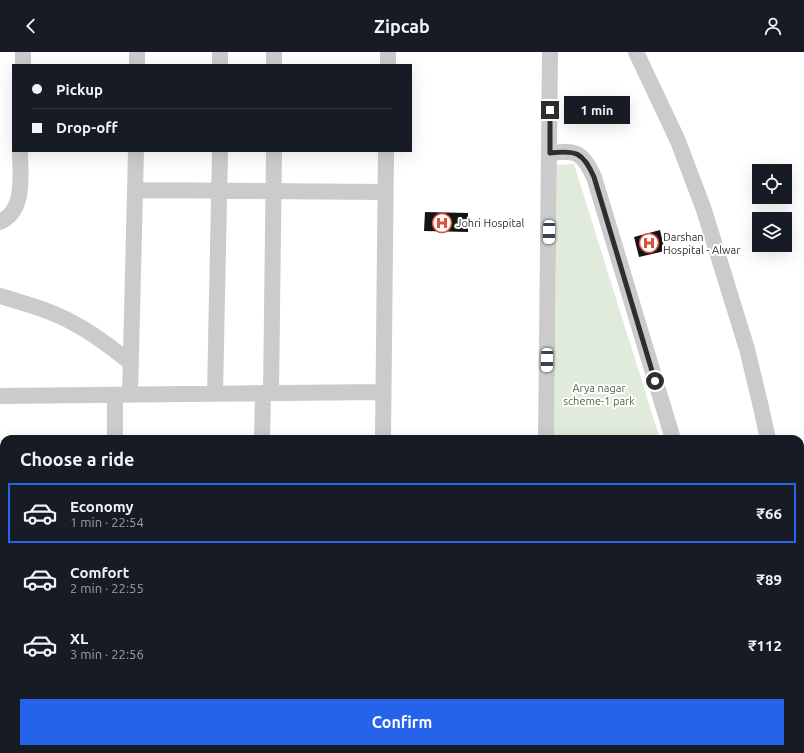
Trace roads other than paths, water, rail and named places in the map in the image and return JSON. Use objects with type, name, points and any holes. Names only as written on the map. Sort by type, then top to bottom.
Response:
[{"type":"street","points":[[23,52],[23,64]]},
{"type":"street","points":[[137,52],[137,64]]},
{"type":"street","points":[[220,52],[220,64]]},
{"type":"street","points":[[274,52],[274,64]]},
{"type":"street","points":[[388,52],[388,64]]},
{"type":"street","points":[[546,435],[550,52]]},
{"type":"street","points":[[636,52],[678,142],[704,210],[750,362],[767,435]]},
{"type":"street","points":[[0,222],[8,219],[14,211],[19,199],[20,152]]},
{"type":"street","points":[[116,435],[131,363],[136,152]]},
{"type":"street","points":[[215,394],[220,152]]},
{"type":"street","points":[[262,435],[267,393],[274,152]]},
{"type":"street","points":[[382,435],[386,152]]},
{"type":"street","points":[[550,153],[564,152],[577,154],[587,162],[594,177],[672,435]]},
{"type":"street","points":[[135,190],[386,192]]},
{"type":"street","points":[[0,296],[48,311],[70,322],[93,335],[131,363]]},
{"type":"street","points":[[0,396],[383,392]]},
{"type":"place","name":"Johri Hospital","points":[[442,223]]},
{"type":"place","name":"Darshan Hospital - Alwar","points":[[649,243]]},
{"type":"park label","name":"Arya nagar scheme-1 park","points":[[599,394]]}]
